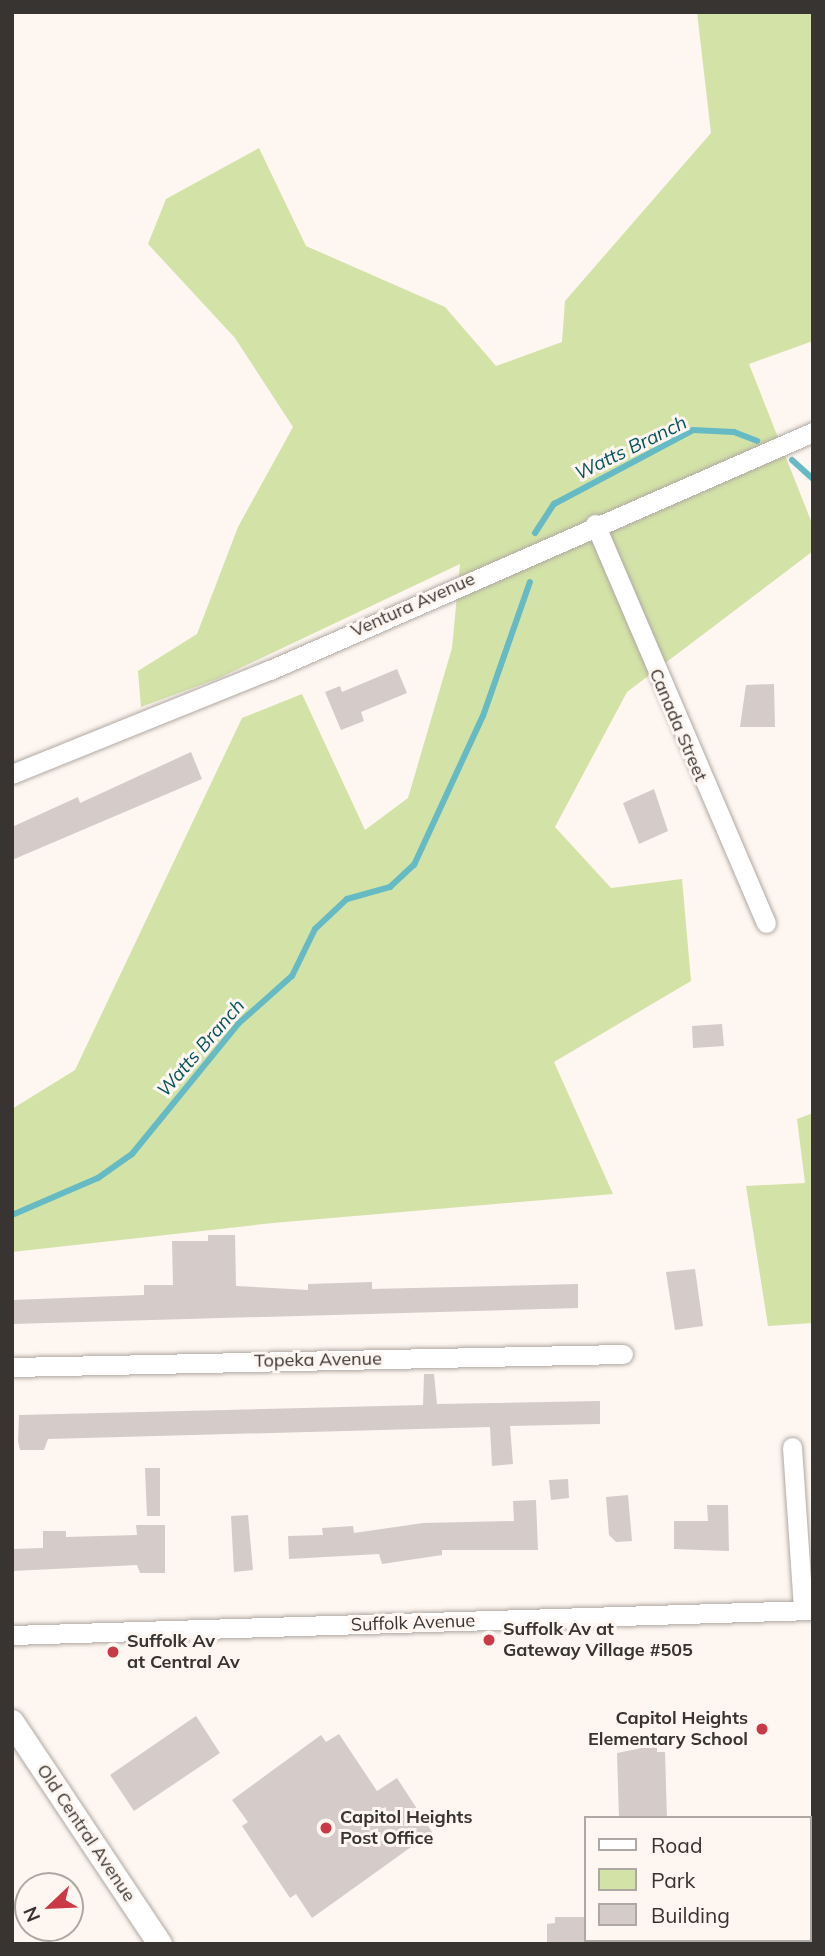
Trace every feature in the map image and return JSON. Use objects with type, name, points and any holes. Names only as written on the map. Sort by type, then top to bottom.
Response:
[{"type":"main road","name":"Old Central Avenue","points":[[12,1722],[160,1944]]},
{"type":"street","name":"Ventura Avenue","points":[[12,774],[270,670],[595,524],[813,432]]},
{"type":"street","name":"Canada Street","points":[[595,524],[766,923]]},
{"type":"street","name":"Topeka Avenue","points":[[12,1367],[623,1354]]},
{"type":"street","points":[[792,1447],[808,1610]]},
{"type":"street","name":"Suffolk Avenue","points":[[12,1636],[808,1610]]},
{"type":"green space","points":[[697,12],[813,12],[813,341],[749,364],[813,526],[813,551],[627,692],[555,827],[611,888],[682,879],[691,981],[554,1062],[613,1194],[273,1223],[12,1252],[12,1109],[75,1070],[242,718],[302,694],[365,830],[408,798],[452,648],[460,564],[217,679],[141,707],[138,671],[197,634],[238,527],[293,427],[235,338],[148,244],[166,199],[259,148],[306,246],[445,307],[496,366],[562,342],[565,301],[711,133]]},
{"type":"green space","points":[[813,1113],[813,1323],[768,1326],[746,1186],[805,1183],[797,1119]]},
{"type":"building","points":[[397,669],[407,693],[361,712],[364,721],[341,730],[325,692],[340,686],[342,692]]},
{"type":"building","points":[[774,684],[775,727],[740,727],[746,685]]},
{"type":"building","points":[[191,752],[202,779],[12,860],[12,827],[78,797],[80,803]]},
{"type":"building","points":[[654,789],[668,831],[639,844],[623,803]]},
{"type":"building","points":[[722,1024],[724,1046],[693,1048],[692,1026]]},
{"type":"building","points":[[208,1235],[235,1235],[236,1286],[308,1290],[308,1284],[372,1282],[372,1289],[578,1284],[578,1308],[12,1324],[12,1300],[144,1295],[144,1285],[173,1285],[172,1241],[208,1241]]},
{"type":"building","points":[[695,1269],[703,1326],[675,1330],[666,1272]]},
{"type":"building","points":[[424,1374],[434,1374],[437,1404],[600,1401],[600,1424],[510,1426],[513,1464],[492,1466],[490,1427],[48,1439],[44,1450],[20,1450],[18,1441],[19,1415],[423,1405]]},
{"type":"building","points":[[145,1468],[160,1468],[160,1516],[147,1516]]},
{"type":"building","points":[[568,1479],[569,1498],[551,1500],[549,1480]]},
{"type":"building","points":[[628,1495],[632,1541],[616,1542],[609,1535],[606,1497]]},
{"type":"building","points":[[536,1500],[538,1550],[442,1550],[442,1555],[382,1564],[379,1554],[289,1559],[288,1536],[323,1535],[322,1528],[353,1526],[354,1533],[423,1523],[514,1521],[513,1501]]},
{"type":"building","points":[[707,1505],[728,1505],[729,1551],[674,1549],[674,1521],[708,1521]]},
{"type":"building","points":[[248,1515],[253,1570],[234,1572],[231,1516]]},
{"type":"building","points":[[136,1525],[165,1525],[165,1573],[140,1573],[137,1565],[12,1571],[12,1549],[43,1548],[43,1531],[66,1531],[66,1537],[137,1535]]},
{"type":"building","points":[[196,1716],[220,1753],[134,1811],[110,1775]]},
{"type":"building","points":[[339,1734],[377,1791],[397,1778],[432,1832],[312,1918],[296,1894],[290,1898],[242,1826],[248,1822],[232,1800],[321,1735],[326,1742]]},
{"type":"building","points":[[657,1745],[657,1752],[665,1752],[667,1816],[619,1816],[617,1753]]},
{"type":"building","points":[[555,1917],[584,1917],[585,1944],[547,1944],[547,1924],[555,1923]]},
{"type":"waterway","name":"Watts Branch","points":[[535,533],[554,504],[693,430],[734,432],[757,441]]},
{"type":"waterway","name":"Watts Branch","points":[[792,460],[813,479]]},
{"type":"waterway","name":"Watts Branch","points":[[12,1215],[98,1178],[132,1154],[239,1023],[292,976],[315,929],[347,899],[390,887],[414,865],[483,716],[530,582]]},
{"type":"place","name":"Suffolk Av at Gateway Village #505","points":[[489,1640]]},
{"type":"place","name":"Suffolk Av at Central Av","points":[[113,1652]]},
{"type":"place","name":"Capitol Heights Elementary School","points":[[762,1729]]},
{"type":"place","name":"Capitol Heights Post Office","points":[[326,1828]]}]
